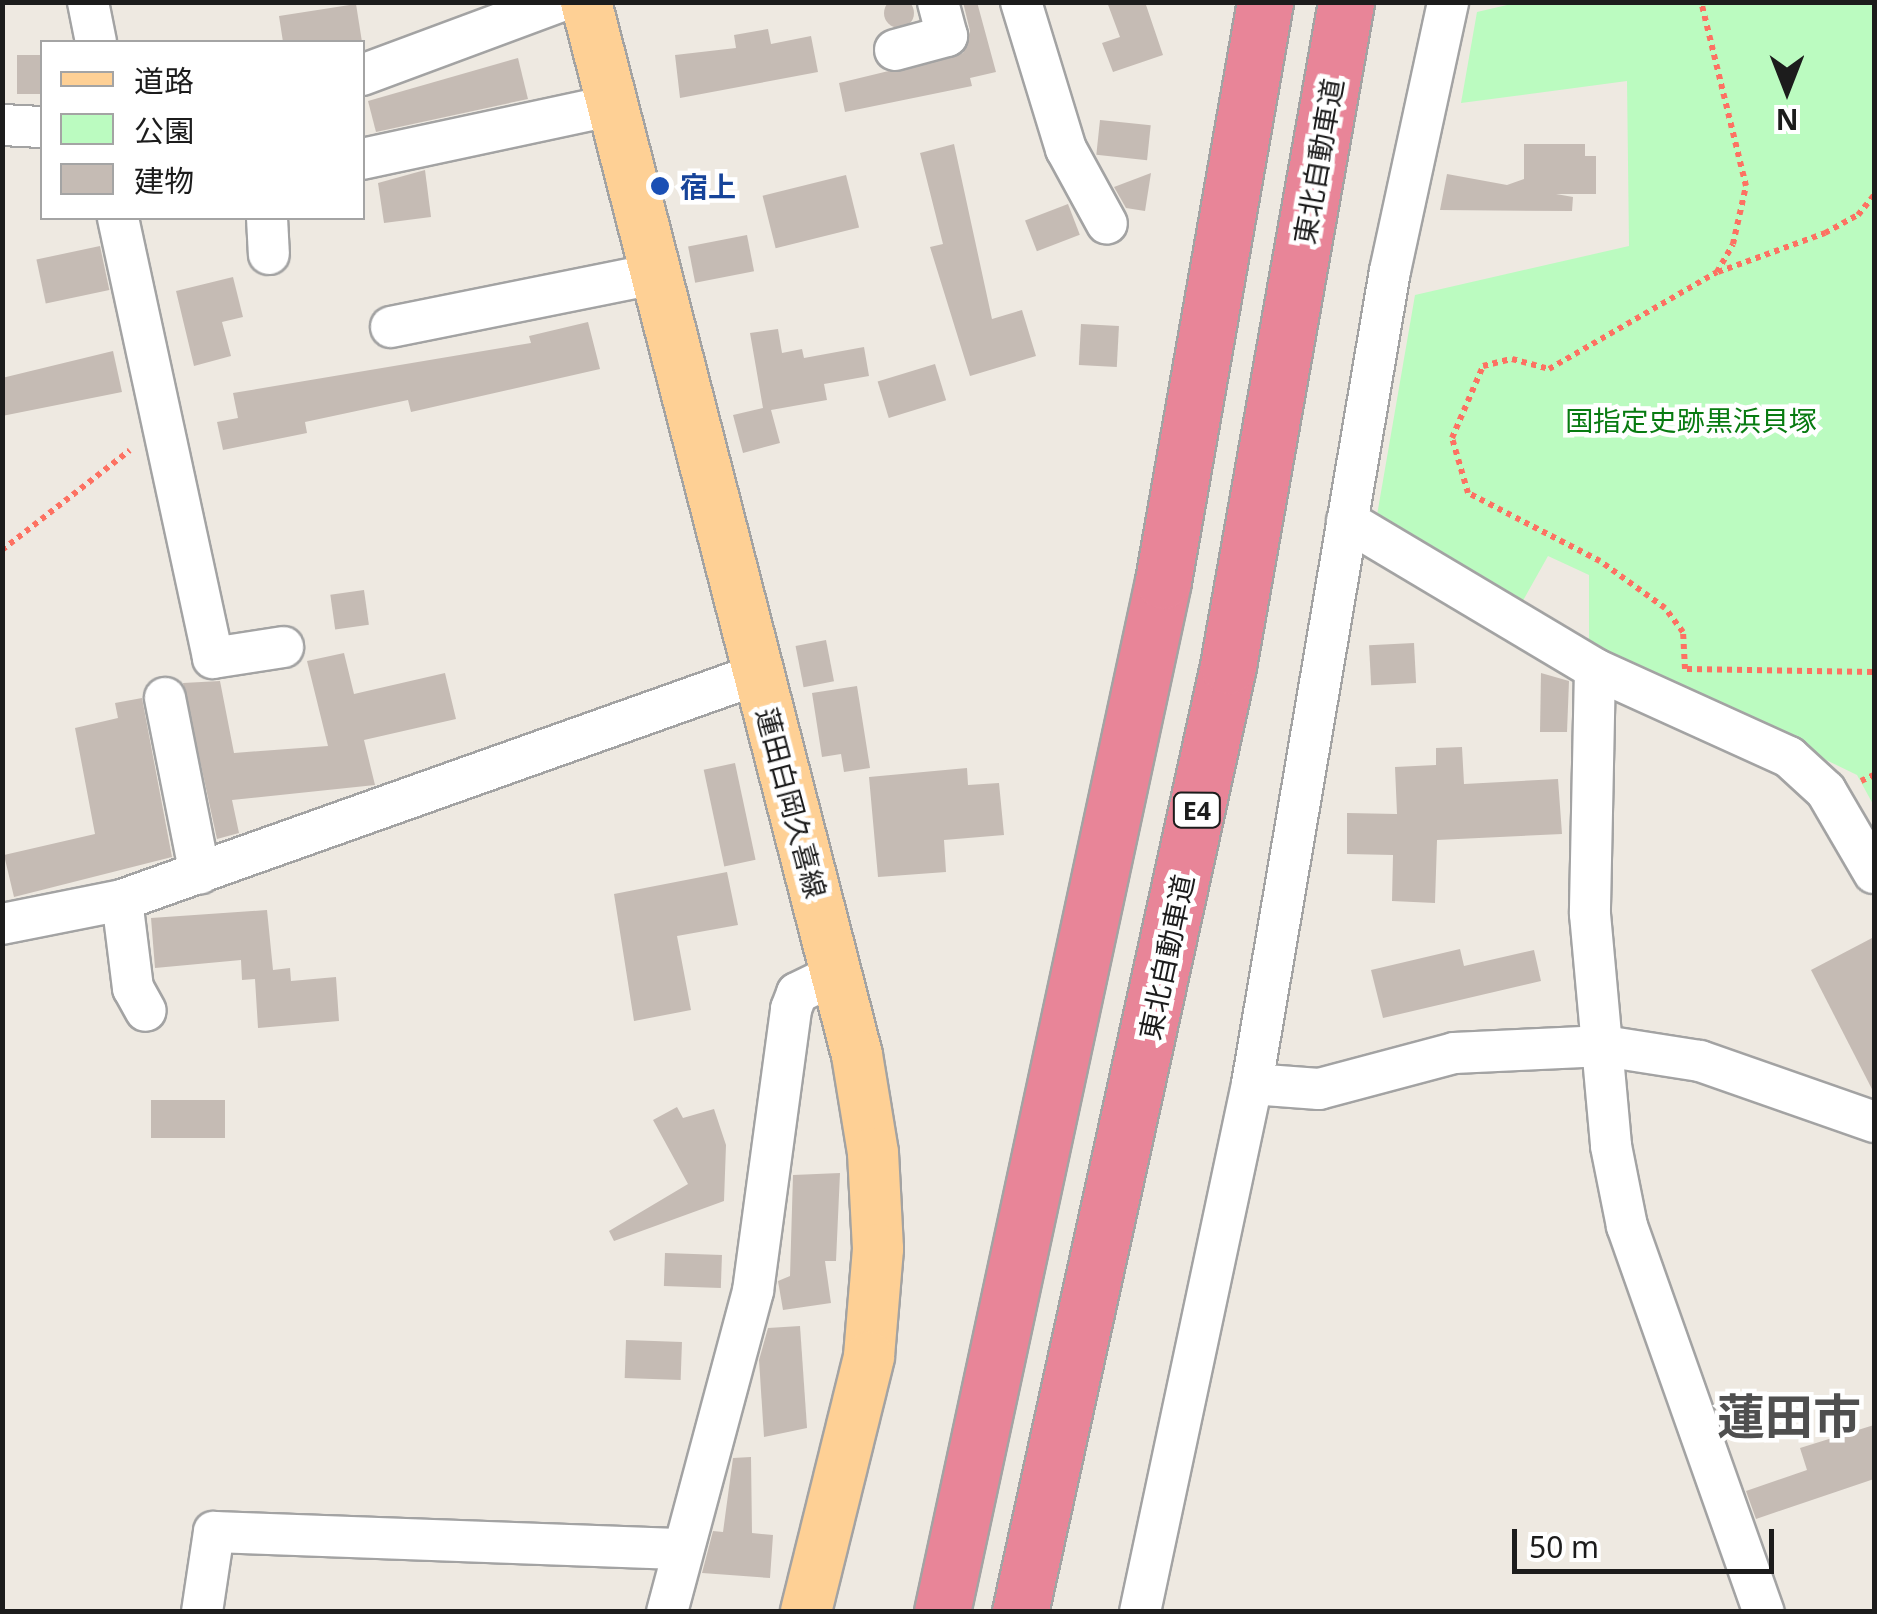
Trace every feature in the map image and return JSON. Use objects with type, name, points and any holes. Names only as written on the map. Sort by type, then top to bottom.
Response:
[{"type":"highway","points":[[942,1612],[1164,580],[1265,2]]},
{"type":"highway","name":"東北自動車道","points":[[1020,1612],[1228,666],[1346,2]]},
{"type":"main road","name":"蓮田白岡久喜線","points":[[586,2],[867,1106],[878,1249],[858,1411],[806,1612]]},
{"type":"street","points":[[88,2],[96,40]]},
{"type":"street","points":[[365,74],[558,2]]},
{"type":"street","points":[[895,50],[947,36],[938,2]]},
{"type":"street","points":[[1021,2],[1066,149],[1107,224]]},
{"type":"street","points":[[1140,1612],[1252,1084],[1347,521],[1448,2]]},
{"type":"street","points":[[365,158],[613,105]]},
{"type":"street","points":[[2,125],[40,127]]},
{"type":"street","points":[[118,220],[158,427],[213,658],[283,648]]},
{"type":"street","points":[[391,327],[658,273]]},
{"type":"street","points":[[1347,521],[1595,669],[1788,758],[1826,790],[1874,873]]},
{"type":"street","points":[[1595,669],[1590,914],[1627,1226],[1764,1612]]},
{"type":"street","points":[[2,924],[122,900],[758,674]]},
{"type":"street","points":[[165,698],[200,874]]},
{"type":"street","points":[[122,900],[133,988],[146,1011]]},
{"type":"street","points":[[667,1612],[678,1549],[753,1291],[791,1008],[797,993],[836,974]]},
{"type":"street","points":[[1252,1084],[1319,1089],[1454,1053],[1604,1046],[1700,1062],[1874,1122]]},
{"type":"street","points":[[202,1612],[214,1532],[497,1536],[678,1549]]},
{"type":"path","points":[[1704,2],[1705,20],[1746,186],[1717,272]]},
{"type":"path","points":[[1685,669],[1683,632],[1665,608],[1600,561],[1468,493],[1452,438],[1483,366],[1512,359],[1550,369],[1717,272],[1824,234],[1858,216],[1874,195]]},
{"type":"path","points":[[2,550],[158,427]]},
{"type":"path","points":[[1667,669],[1874,672]]},
{"type":"green space","name":"国指定史跡黒浜貝塚","points":[[1520,2],[1874,3],[1874,806],[1857,775],[1589,645],[1589,575],[1548,556],[1520,606],[1376,521],[1415,295],[1629,246],[1627,81],[1461,103],[1477,12]]},
{"type":"building","points":[[896,-1],[905,0],[912,7],[912,19],[899,28],[889,23],[884,13]]},
{"type":"building","points":[[963,2],[977,2],[996,72],[970,78],[972,86],[845,112],[839,83],[963,53],[970,31]]},
{"type":"building","points":[[1107,2],[1145,2],[1163,55],[1113,72],[1102,43],[1120,37]]},
{"type":"building","points":[[356,4],[362,40],[283,40],[279,16]]},
{"type":"building","points":[[768,29],[771,44],[811,36],[818,72],[680,98],[675,55],[736,48],[734,35]]},
{"type":"building","points":[[17,55],[40,55],[40,94],[17,94]]},
{"type":"building","points":[[518,58],[528,99],[376,132],[368,101]]},
{"type":"building","points":[[1100,120],[1151,125],[1147,160],[1096,155]]},
{"type":"building","points":[[954,144],[992,319],[1022,310],[1036,356],[970,376],[930,247],[943,244],[920,153]]},
{"type":"building","points":[[1524,144],[1585,144],[1585,156],[1596,156],[1596,194],[1556,194],[1573,197],[1572,211],[1440,210],[1447,174],[1507,185],[1524,179]]},
{"type":"building","points":[[425,170],[431,217],[384,223],[378,183]]},
{"type":"building","points":[[1151,173],[1145,211],[1126,208],[1114,187]]},
{"type":"building","points":[[846,175],[859,227],[776,248],[763,196]]},
{"type":"building","points":[[1068,204],[1080,235],[1037,251],[1025,220]]},
{"type":"building","points":[[747,235],[754,271],[695,283],[688,246]]},
{"type":"building","points":[[100,246],[109,290],[46,304],[36,260]]},
{"type":"building","points":[[233,277],[243,317],[222,322],[231,356],[194,366],[176,291]]},
{"type":"building","points":[[588,322],[600,369],[411,412],[408,400],[305,422],[307,433],[223,450],[217,422],[238,418],[233,393],[531,343],[529,336]]},
{"type":"building","points":[[1081,324],[1119,326],[1117,367],[1079,365]]},
{"type":"building","points":[[778,329],[782,353],[802,349],[804,358],[864,347],[869,376],[824,384],[827,400],[771,410],[780,443],[743,453],[733,415],[763,408],[750,333]]},
{"type":"building","points":[[113,351],[122,392],[2,416],[2,378]]},
{"type":"building","points":[[935,364],[946,400],[889,418],[878,382]]},
{"type":"building","points":[[364,590],[369,625],[335,629],[330,595]]},
{"type":"building","points":[[826,640],[834,681],[804,687],[796,646]]},
{"type":"building","points":[[1414,643],[1416,683],[1371,685],[1369,645]]},
{"type":"building","points":[[344,653],[354,694],[445,673],[456,719],[364,740],[375,785],[232,800],[239,833],[217,839],[183,683],[220,681],[234,753],[328,746],[307,661]]},
{"type":"building","points":[[1541,673],[1569,681],[1567,732],[1540,732]]},
{"type":"building","points":[[857,686],[870,768],[844,772],[841,754],[822,757],[812,693]]},
{"type":"building","points":[[142,698],[172,857],[14,897],[4,855],[95,834],[75,728],[118,718],[115,703]]},
{"type":"building","points":[[1462,747],[1464,784],[1558,779],[1562,834],[1437,840],[1435,903],[1392,901],[1393,855],[1347,854],[1347,813],[1397,814],[1395,767],[1436,765],[1436,748]]},
{"type":"building","points":[[735,763],[756,860],[724,866],[704,770]]},
{"type":"building","points":[[967,768],[968,785],[999,783],[1004,835],[944,840],[946,872],[878,877],[869,777]]},
{"type":"building","points":[[727,872],[738,925],[677,936],[691,1010],[634,1021],[614,894]]},
{"type":"building","points":[[267,910],[273,970],[290,968],[291,981],[336,977],[339,1021],[258,1028],[255,979],[242,980],[241,960],[155,968],[151,918]]},
{"type":"building","points":[[1874,937],[1874,1093],[1811,970]]},
{"type":"building","points":[[1460,949],[1464,966],[1534,950],[1541,981],[1383,1018],[1371,970]]},
{"type":"building","points":[[151,1100],[225,1100],[225,1138],[151,1138]]},
{"type":"building","points":[[677,1107],[683,1118],[714,1109],[726,1145],[724,1201],[614,1241],[609,1231],[688,1184],[653,1120]]},
{"type":"building","points":[[840,1173],[836,1261],[825,1261],[831,1303],[783,1310],[778,1281],[790,1276],[793,1175]]},
{"type":"building","points":[[665,1253],[722,1255],[721,1288],[664,1286]]},
{"type":"building","points":[[800,1326],[807,1428],[764,1437],[759,1360],[768,1328]]},
{"type":"building","points":[[626,1340],[682,1342],[681,1380],[625,1378]]},
{"type":"building","points":[[1874,1425],[1874,1479],[1756,1519],[1746,1491],[1807,1470],[1800,1448]]},
{"type":"building","points":[[751,1457],[752,1533],[773,1535],[770,1578],[702,1573],[713,1531],[723,1532],[733,1458]]},
{"type":"place","name":"宿上","points":[[660,186]]},
{"type":"district","name":"蓮田市","points":[[1789,1416]]}]
